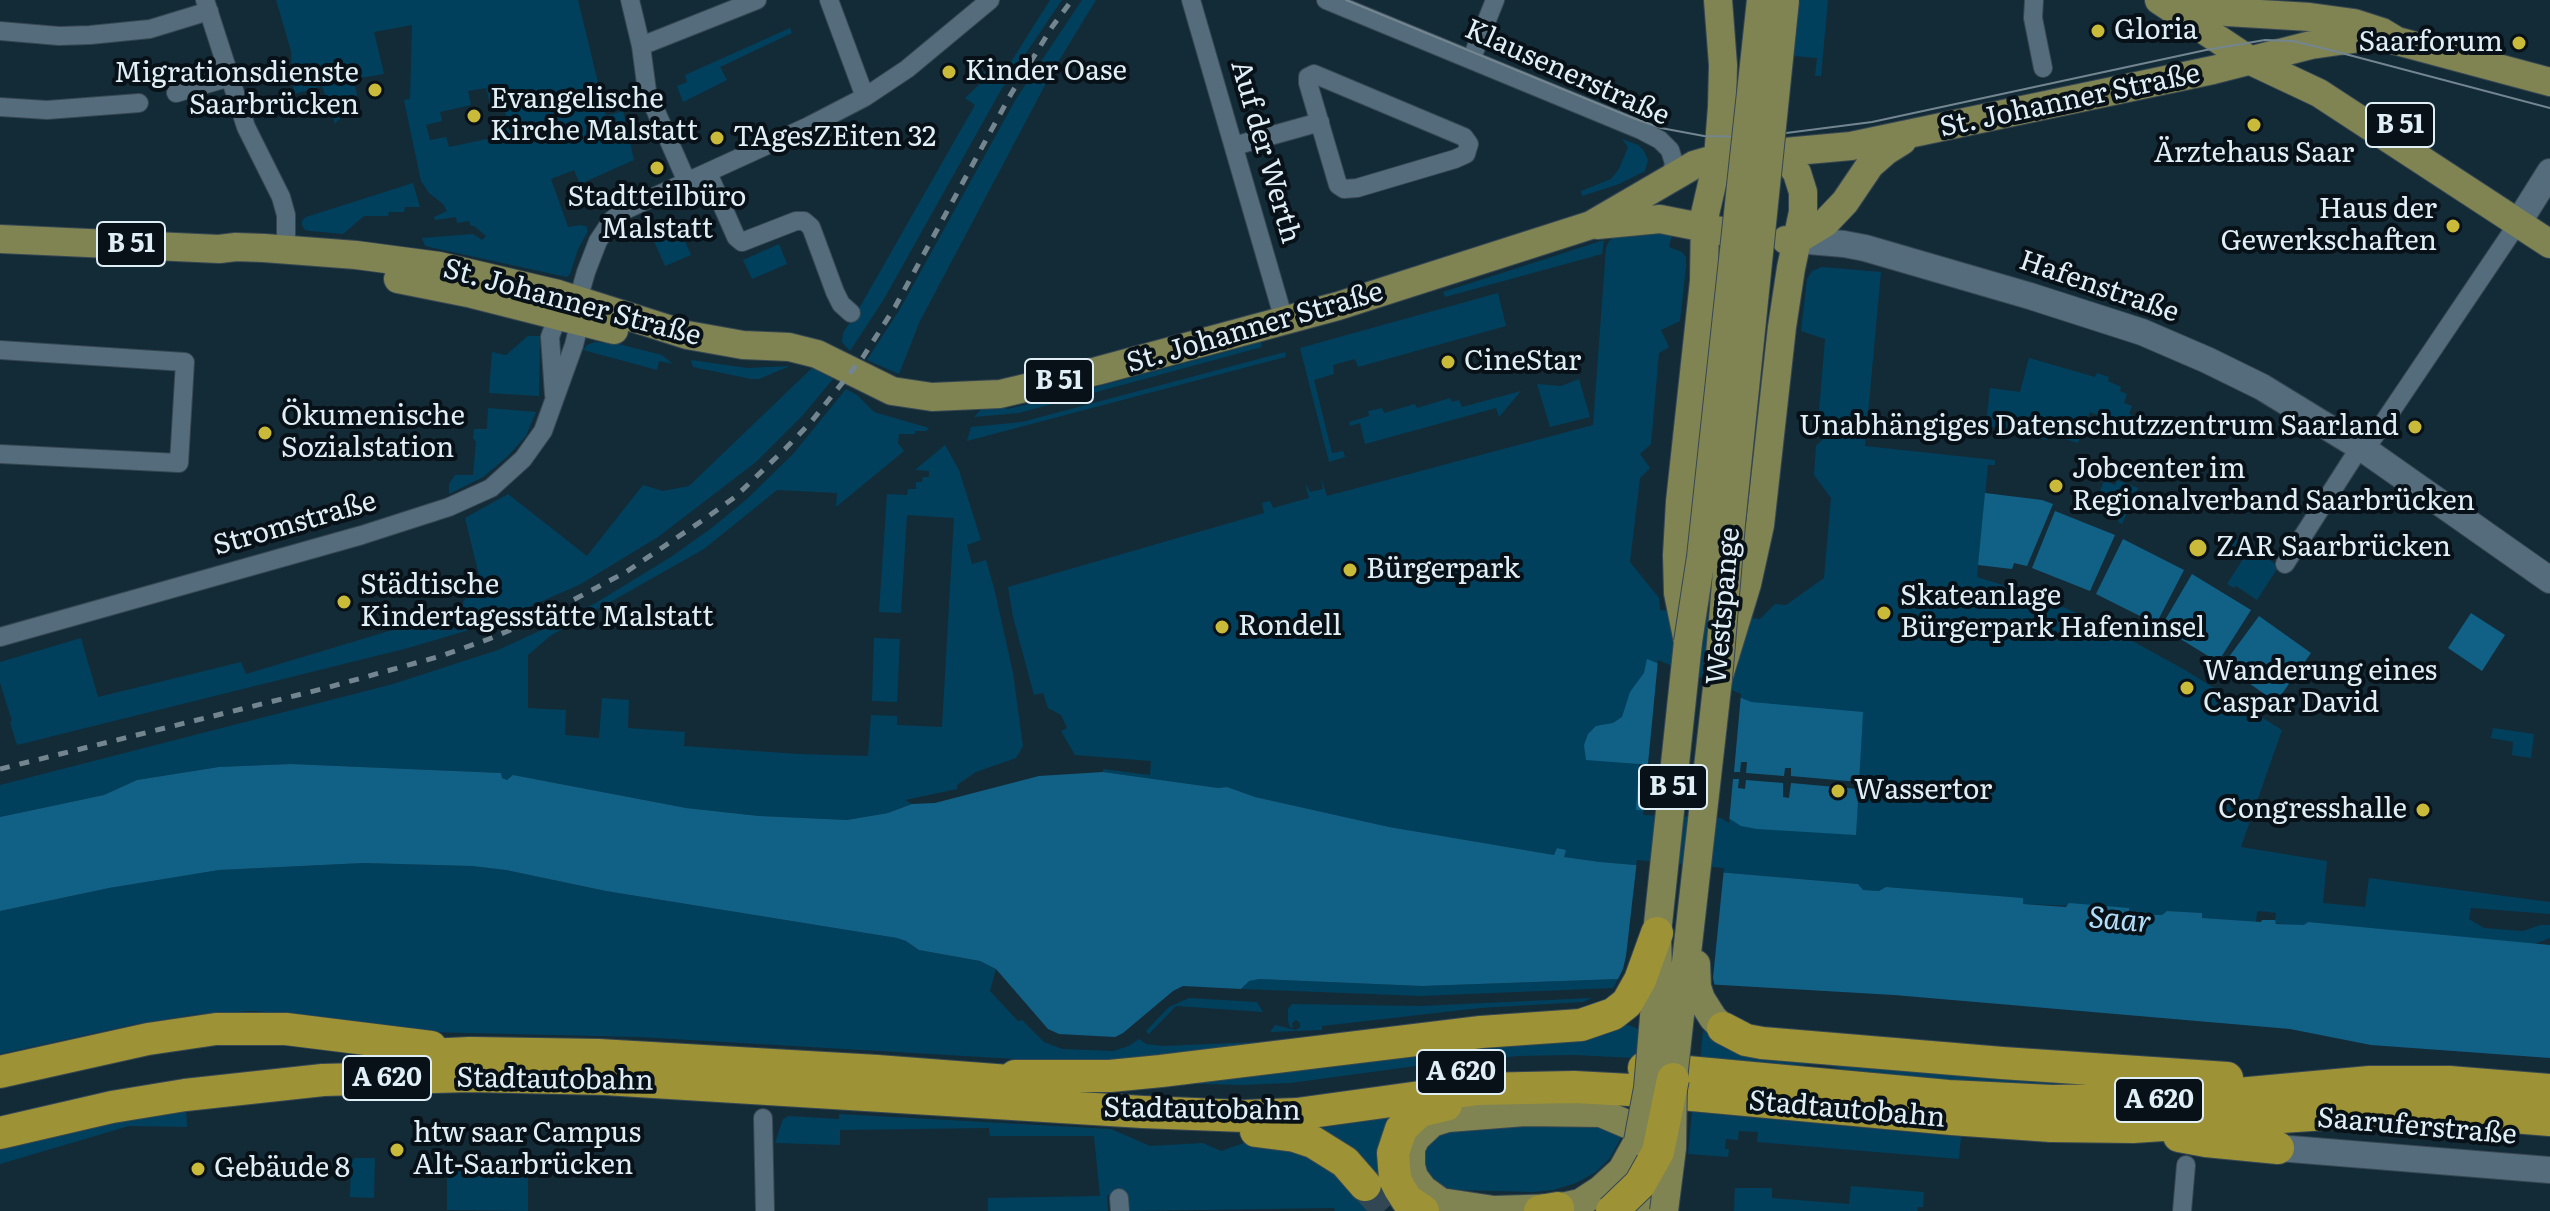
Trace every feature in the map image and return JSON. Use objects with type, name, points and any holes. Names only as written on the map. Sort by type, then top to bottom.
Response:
[{"type":"highway","points":[[975,1078],[1049,1074],[1110,1076],[1481,1032],[1581,1025],[1613,1014],[1627,1003],[1640,980],[1657,933]]},
{"type":"highway","points":[[1723,1028],[1746,1040],[1762,1043],[2198,1078],[2370,1082]]},
{"type":"highway","points":[[0,1072],[148,1039],[216,1029],[286,1029],[470,1053]]},
{"type":"highway","name":"Stadtautobahn","points":[[0,1112],[108,1088],[243,1067],[470,1053],[598,1055],[1241,1096],[1333,1090],[1475,1070],[1573,1066],[1650,1069],[1982,1098],[2103,1102],[2197,1098],[2370,1082],[2449,1082],[2550,1090]]},
{"type":"highway","name":"Stadtautobahn","points":[[0,1133],[112,1107],[185,1095],[323,1080],[424,1077],[619,1080],[1244,1116],[1297,1114],[1478,1089],[1661,1085],[1952,1119],[2051,1126],[2133,1127],[2370,1111],[2452,1112],[2550,1120]]},
{"type":"highway","points":[[1423,1211],[1407,1200],[1395,1179],[1393,1167],[1393,1153],[1401,1129],[1420,1111],[1441,1105],[1479,1101],[1625,1097],[1661,1085],[1658,1152],[1640,1184],[1612,1211]]},
{"type":"highway","points":[[1143,1112],[1197,1128],[1295,1136],[1335,1154],[1365,1185]]},
{"type":"highway","points":[[2133,1127],[2206,1141],[2278,1148]]},
{"type":"main road","points":[[1688,642],[1678,593],[1677,555],[1704,281],[1704,228],[1718,158],[1722,107],[1723,65],[1718,0]]},
{"type":"main road","name":"Westspange","points":[[1644,1211],[1653,1168],[1653,1152],[1645,1137],[1634,1127],[1601,1113],[1574,1111],[1448,1118],[1423,1129],[1411,1148],[1414,1177],[1432,1196],[1456,1206],[1549,1210],[1580,1203],[1600,1190],[1622,1170],[1638,1141],[1648,1088],[1658,972],[1657,933],[1761,0]]},
{"type":"main road","name":"Westspange","points":[[1664,1211],[1672,1148],[1661,1085],[1693,908],[1785,0]]},
{"type":"main road","points":[[2159,0],[2275,70],[2330,50],[2397,41]]},
{"type":"main road","points":[[2186,0],[2217,10],[2335,19],[2366,26],[2397,41]]},
{"type":"main road","name":"B 51","points":[[2549,81],[2374,37],[2299,48],[2275,70],[2550,244]]},
{"type":"main road","name":"St. Johanner Straße","points":[[285,256],[319,259],[687,335],[743,345],[789,347],[824,357],[892,391],[932,397],[1000,394],[1057,382],[1392,290],[1591,225],[1671,177],[1694,165],[1718,158],[1851,146],[2275,70]]},
{"type":"main road","name":"St. Johanner Straße","points":[[1591,225],[1660,219],[1746,237],[1797,240],[1825,223],[1845,202],[1870,165],[1913,135]]},
{"type":"main road","points":[[1718,679],[1747,584],[1760,525],[1782,327],[1803,212],[1803,192],[1797,173],[1790,163],[1772,154]]},
{"type":"main road","name":"B 51","points":[[0,232],[43,239]]},
{"type":"main road","name":"B 51","points":[[0,239],[219,249],[235,254],[285,256]]},
{"type":"main road","points":[[1693,908],[1697,987],[1713,1018],[1723,1028]]},
{"type":"street","points":[[630,0],[650,100],[687,182]]},
{"type":"street","points":[[641,46],[757,0]]},
{"type":"street","points":[[829,0],[865,97]]},
{"type":"street","name":"Stromstraße","points":[[0,637],[362,535],[481,494],[508,475],[531,450],[543,431],[554,395],[566,370],[572,312],[598,241],[612,220],[623,211],[865,97],[907,69],[990,0]]},
{"type":"street","name":"Auf der Werth","points":[[1191,0],[1284,320]]},
{"type":"street","name":"Klausenerstraße","points":[[1326,0],[1641,130],[1667,146],[1673,156],[1671,177]]},
{"type":"street","points":[[1471,60],[1495,0]]},
{"type":"street","points":[[2034,0],[2033,18],[2043,68]]},
{"type":"street","points":[[0,31],[59,36],[150,29],[207,5],[246,127],[286,215],[285,256]]},
{"type":"street","points":[[1314,74],[1464,137],[1469,144],[1466,154],[1455,159],[1351,190],[1338,185],[1320,122],[1308,83],[1308,77],[1314,74]]},
{"type":"street","points":[[176,93],[230,77]]},
{"type":"street","points":[[0,107],[68,109],[139,103]]},
{"type":"street","points":[[1234,146],[1320,122]]},
{"type":"street","points":[[2285,564],[2550,172]]},
{"type":"street","points":[[708,173],[736,237],[742,242],[796,221],[804,221],[811,227],[835,292],[841,304],[851,313]]},
{"type":"street","name":"Hafenstraße","points":[[1797,240],[1865,248],[2142,332],[2262,387],[2363,449],[2550,580]]},
{"type":"street","points":[[0,350],[185,362],[179,463],[0,454]]},
{"type":"street","points":[[763,1118],[765,1211]]},
{"type":"street","name":"Saaruferstraße","points":[[2278,1148],[2550,1170]]},
{"type":"street","points":[[2182,1211],[2186,1165]]},
{"type":"shaded area","points":[[276,0],[578,0],[606,116],[623,111],[634,160],[580,184],[574,170],[551,179],[568,227],[587,227],[567,277],[425,246],[422,238],[473,234],[482,240],[486,236],[471,226],[469,221],[457,223],[456,217],[435,220],[434,217],[447,211],[421,181],[404,100],[410,99],[412,25],[374,32],[384,74],[354,79],[359,108],[345,112],[335,124],[322,86],[295,94],[291,51]],"holes":[[[486,88],[491,108],[497,107],[505,112],[508,121],[502,129],[495,131],[496,137],[449,147],[446,137],[430,140],[426,125],[442,121],[440,112],[471,105],[468,91]]]},
{"type":"shaded area","points":[[1050,0],[1062,0],[1001,90],[884,299],[850,351],[842,342],[843,333],[975,105],[965,98],[981,83],[980,75],[985,71],[999,81]]},
{"type":"shaded area","points":[[1082,0],[1096,0],[1052,72],[920,321],[899,374],[867,360],[900,309],[1016,99]]},
{"type":"shaded area","points":[[1799,0],[1828,0],[1821,76],[1815,76],[1817,58],[1794,56]]},
{"type":"shaded area","points":[[790,28],[792,33],[720,67],[727,80],[683,102],[677,86],[687,82],[685,75]]},
{"type":"shaded area","points":[[1622,139],[1644,151],[1648,160],[1645,171],[1619,184],[1582,196],[1581,191],[1611,179],[1619,169],[1628,147]]},
{"type":"shaded area","points":[[413,183],[420,207],[405,207],[404,212],[389,212],[388,216],[364,216],[343,234],[305,230],[302,225],[306,217]]},
{"type":"shaded area","points":[[679,228],[691,255],[665,266],[653,239]]},
{"type":"shaded area","name":"Bürgerpark","points":[[1673,230],[1669,247],[1686,257],[1680,321],[1661,330],[1669,347],[1659,353],[1651,444],[1640,454],[1650,468],[1640,478],[1630,562],[1659,598],[1660,610],[1760,619],[1775,604],[1786,605],[1824,578],[1831,498],[1814,475],[1816,446],[1826,436],[1818,424],[1825,339],[1801,331],[1807,279],[1812,271],[1822,267],[1881,272],[1865,446],[1995,460],[1995,465],[1988,465],[1977,577],[2032,594],[2096,621],[2185,670],[2282,730],[2241,847],[2327,861],[2323,903],[2365,907],[2369,878],[2550,902],[2550,914],[2471,908],[2469,919],[2484,928],[2523,931],[2550,925],[2550,938],[2534,944],[2308,922],[2304,926],[2275,923],[2276,913],[2259,911],[2256,922],[2202,918],[2201,913],[2167,911],[2162,915],[2129,914],[2129,908],[2023,904],[2022,898],[1886,887],[1879,891],[1862,890],[1858,884],[1600,862],[1564,857],[1566,850],[1557,848],[1554,855],[1389,827],[1255,797],[1227,787],[1103,772],[1103,769],[1150,775],[1151,761],[1075,755],[1061,731],[1067,728],[1061,715],[1048,708],[1043,693],[1034,695],[1008,587],[1264,513],[1262,503],[1270,501],[1273,508],[1309,498],[1305,483],[1310,492],[1323,489],[1321,478],[1327,496],[1593,425],[1606,248],[1617,235]]},
{"type":"shaded area","points":[[1604,240],[1602,254],[1445,297],[1443,292]]},
{"type":"shaded area","points":[[779,244],[787,264],[752,279],[743,260]]},
{"type":"shaded area","points":[[1498,293],[1506,326],[1358,367],[1355,359],[1333,365],[1334,374],[1314,380],[1332,453],[1343,451],[1345,457],[1329,462],[1300,348]]},
{"type":"shaded area","points":[[528,336],[540,336],[539,396],[489,393],[492,352],[506,355]]},
{"type":"shaded area","points":[[1260,339],[1262,347],[1019,413],[974,417],[983,407],[1004,404],[1007,409],[1048,400],[1233,350],[1234,346]]},
{"type":"shaded area","points":[[595,342],[618,344],[662,355],[673,364],[659,361],[657,370],[583,350]]},
{"type":"shaded area","points":[[1285,352],[1286,357],[967,441],[971,427],[1022,422]]},
{"type":"shaded area","points":[[2029,358],[2095,377],[2097,373],[2109,377],[2108,381],[2127,394],[2124,403],[2132,406],[2129,414],[2163,428],[2158,440],[2090,412],[2078,443],[2049,434],[2047,440],[1986,425],[1990,388],[2020,392]]},
{"type":"shaded area","points":[[691,360],[747,368],[790,366],[759,379],[751,379],[693,367]]},
{"type":"shaded area","points":[[812,368],[833,379],[803,415],[756,462],[658,537],[579,585],[489,624],[408,648],[17,745],[0,683],[0,662],[81,638],[98,697],[241,662],[246,674],[459,610],[479,575],[465,518],[508,494],[587,556],[643,485],[663,491],[689,486]]},
{"type":"shaded area","points":[[1579,379],[1590,417],[1550,427],[1537,384],[1561,386]]},
{"type":"shaded area","points":[[846,389],[874,412],[929,428],[915,431],[915,434],[899,434],[898,443],[904,451],[836,507],[837,493],[777,490],[704,549],[550,636],[528,655],[528,708],[566,710],[565,735],[599,738],[602,698],[629,700],[628,728],[685,732],[684,746],[798,754],[868,756],[871,715],[897,716],[897,725],[942,727],[954,518],[907,515],[901,613],[879,612],[887,494],[907,495],[908,489],[916,489],[916,482],[929,477],[929,471],[915,470],[945,445],[959,470],[981,540],[967,545],[972,564],[986,560],[995,592],[1013,673],[1023,746],[1016,758],[976,772],[957,785],[957,789],[905,800],[912,804],[888,813],[847,820],[759,816],[686,808],[513,775],[507,780],[502,778],[501,773],[291,764],[219,767],[137,780],[104,795],[0,817],[0,785],[393,684],[498,650],[594,604],[671,557],[747,499],[794,453]]},
{"type":"shaded area","points":[[1521,391],[1499,417],[1496,408],[1365,444],[1360,423],[1350,426],[1349,422],[1369,416],[1368,411],[1382,408],[1384,413],[1415,404],[1417,408],[1450,398],[1452,402],[1459,400],[1462,407]]},
{"type":"shaded area","points":[[488,408],[536,412],[526,436],[507,457],[483,477],[449,494],[449,484],[455,475],[473,475],[474,429],[487,429]]},
{"type":"shaded area","points":[[2117,480],[2138,488],[2122,524],[2118,522],[2121,514],[2095,503],[2104,481],[2115,485]]},
{"type":"shaded area","points":[[2226,533],[2279,566],[2257,600],[2236,586],[2227,584],[2245,556],[2222,540]]},
{"type":"shaded area","points":[[874,638],[900,639],[897,702],[872,701]]},
{"type":"shaded area","points":[[2493,728],[2534,734],[2531,758],[2512,755],[2513,742],[2491,738]]},
{"type":"shaded area","points":[[363,863],[506,870],[606,891],[897,938],[919,950],[980,961],[996,969],[990,991],[1018,1021],[1022,1020],[1044,1042],[1062,1049],[1113,1051],[1139,1039],[1146,1044],[1162,1046],[1306,1040],[1129,1062],[1050,1061],[639,1037],[386,1031],[302,1015],[253,1011],[199,1014],[136,1024],[0,1054],[0,911],[109,888],[219,870]]},
{"type":"shaded area","points":[[1618,979],[1613,988],[1421,996],[1242,989],[1248,981],[1422,986]]},
{"type":"shaded area","points":[[1189,998],[1257,1002],[1263,1012],[1176,1006],[1149,1034],[1146,1031],[1169,1007]]},
{"type":"shaded area","points":[[1592,998],[1583,1002],[1480,1008],[1322,1026],[1322,1030],[1270,1032],[1275,1025],[1296,1030],[1300,1027],[1296,1020],[1292,1023],[1293,1028],[1290,1027],[1288,1009],[1292,1004],[1421,1006]]},
{"type":"shaded area","points":[[1617,1025],[1638,1029],[1636,1058],[1518,1056],[1438,1063],[1290,1083],[1167,1083]]},
{"type":"shaded area","points":[[1703,1031],[2142,1091],[1857,1076],[1819,1064],[1780,1069],[1700,1063]]},
{"type":"shaded area","points":[[186,1108],[187,1127],[129,1126],[0,1164],[0,1150],[42,1138]]},
{"type":"shaded area","points":[[1692,1112],[1961,1137],[1959,1159],[1757,1142],[1758,1132],[1739,1131],[1738,1140],[1726,1139],[1728,1157],[1688,1154]]},
{"type":"shaded area","points":[[839,1114],[1111,1129],[1150,1146],[1203,1143],[1221,1151],[1247,1142],[1296,1148],[1326,1166],[1372,1211],[1335,1211],[1334,1208],[1130,1211],[1124,1193],[1107,1195],[1108,1211],[988,1211],[988,1198],[1100,1196],[1094,1136],[990,1136],[989,1128],[840,1130],[840,1145],[775,1143],[783,1119],[789,1116],[839,1119]]},
{"type":"shaded area","points":[[1398,1116],[1392,1200],[1353,1158],[1321,1136],[1321,1128]]},
{"type":"shaded area","points":[[1588,1122],[1623,1134],[1610,1158],[1596,1172],[1576,1183],[1553,1190],[1456,1190],[1434,1185],[1421,1164],[1427,1141],[1444,1129]]},
{"type":"shaded area","points":[[355,1158],[375,1158],[374,1198],[350,1197],[351,1161]]},
{"type":"shaded area","points":[[447,1171],[528,1171],[528,1211],[447,1210]]},
{"type":"shaded area","points":[[1851,1186],[1924,1192],[1923,1207],[1918,1207],[1917,1211],[1734,1211],[1735,1188],[1772,1188],[1772,1198],[1849,1204]]},
{"type":"water","points":[[1985,493],[2053,504],[2027,566],[2014,563],[2012,569],[1978,565]]},
{"type":"water","points":[[2055,511],[2115,535],[2090,591],[2032,568]]},
{"type":"water","points":[[2123,539],[2184,570],[2156,624],[2096,594]]},
{"type":"water","points":[[2192,574],[2251,610],[2218,662],[2161,627]]},
{"type":"water","points":[[2471,613],[2505,635],[2482,671],[2448,648]]},
{"type":"water","points":[[2259,616],[2311,653],[2276,702],[2223,665]]},
{"type":"water","points":[[1647,659],[1751,702],[1863,712],[1856,835],[1757,829],[1741,826],[1722,814],[1636,810],[1639,764],[1586,760],[1584,745],[1588,734],[1596,726],[1613,723],[1622,717],[1630,692],[1644,673]]},
{"type":"water","name":"Saar","points":[[291,764],[501,773],[502,778],[507,780],[513,775],[686,808],[759,816],[847,820],[888,813],[912,804],[935,803],[1039,776],[1103,772],[1227,787],[1255,797],[1389,827],[1554,855],[1557,848],[1566,850],[1564,857],[1600,862],[1858,884],[1863,890],[1879,891],[1886,887],[2023,898],[2023,904],[2066,907],[2069,903],[2129,908],[2129,914],[2162,915],[2167,911],[2202,913],[2202,918],[2275,920],[2276,924],[2304,925],[2308,922],[2550,945],[2550,1058],[2371,1045],[2290,1029],[1894,995],[1618,979],[1422,986],[1259,979],[1249,981],[1241,989],[1183,986],[1115,1037],[1059,1034],[1048,1029],[996,969],[980,961],[919,950],[897,938],[472,866],[363,863],[219,870],[109,888],[0,911],[0,817],[104,795],[137,780],[219,767]]},
{"type":"pier","points":[[1658,660],[1741,694],[1734,772],[1740,772],[1741,762],[1747,762],[1746,773],[1784,776],[1785,768],[1791,768],[1791,776],[1859,782],[1858,789],[1791,783],[1789,798],[1783,797],[1783,783],[1746,780],[1745,789],[1738,788],[1739,779],[1733,779],[1729,823],[1721,818],[1643,815],[1647,772],[1639,771],[1639,764],[1648,764]]},
{"type":"pier","points":[[1637,860],[1724,868],[1713,978],[1715,988],[1616,983],[1626,956]]},
{"type":"tunnel","points":[[1365,1185],[1389,1211]]},
{"type":"tram line","points":[[1346,0],[1633,118],[1661,128],[1704,136],[1755,137],[1872,122],[2265,40],[2293,41],[2550,108]]},
{"type":"railway","points":[[0,769],[322,689],[441,656],[489,639],[543,616],[626,572],[706,518],[735,497],[785,449],[863,357],[895,307],[1011,94],[1072,0]]},
{"type":"place","name":"Gloria","points":[[2098,31]]},
{"type":"place","name":"Saarforum","points":[[2519,43]]},
{"type":"place","name":"Kinder Oase","points":[[949,72]]},
{"type":"place","name":"Migrationsdienste Saarbrücken","points":[[375,90]]},
{"type":"place","name":"Evangelische Kirche Malstatt","points":[[474,116]]},
{"type":"place","name":"Ärztehaus Saar","points":[[2254,125]]},
{"type":"place","name":"TAgesZEiten 32","points":[[717,138]]},
{"type":"place","name":"Stadtteilbüro Malstatt","points":[[657,168]]},
{"type":"place","name":"Haus der Gewerkschaften","points":[[2453,226]]},
{"type":"place","name":"CineStar","points":[[1448,362]]},
{"type":"place","name":"Unabhängiges Datenschutzzentrum Saarland","points":[[2415,427]]},
{"type":"place","name":"Ökumenische Sozialstation","points":[[265,433]]},
{"type":"place","name":"Jobcenter im Regionalverband Saarbrücken","points":[[2056,486]]},
{"type":"place","name":"ZAR Saarbrücken","points":[[2198,548]]},
{"type":"place","name":"Bürgerpark","points":[[1350,570]]},
{"type":"place","name":"Städtische Kindertagesstätte Malstatt","points":[[344,602]]},
{"type":"place","name":"Skateanlage Bürgerpark Hafeninsel","points":[[1884,613]]},
{"type":"place","name":"Rondell","points":[[1222,627]]},
{"type":"place","name":"Wanderung eines Caspar David","points":[[2187,688]]},
{"type":"place","name":"Wassertor","points":[[1838,791]]},
{"type":"place","name":"Congresshalle","points":[[2423,810]]},
{"type":"place","name":"htw saar Campus Alt-Saarbrücken","points":[[397,1150]]},
{"type":"place","name":"Gebäude 8","points":[[198,1169]]}]
